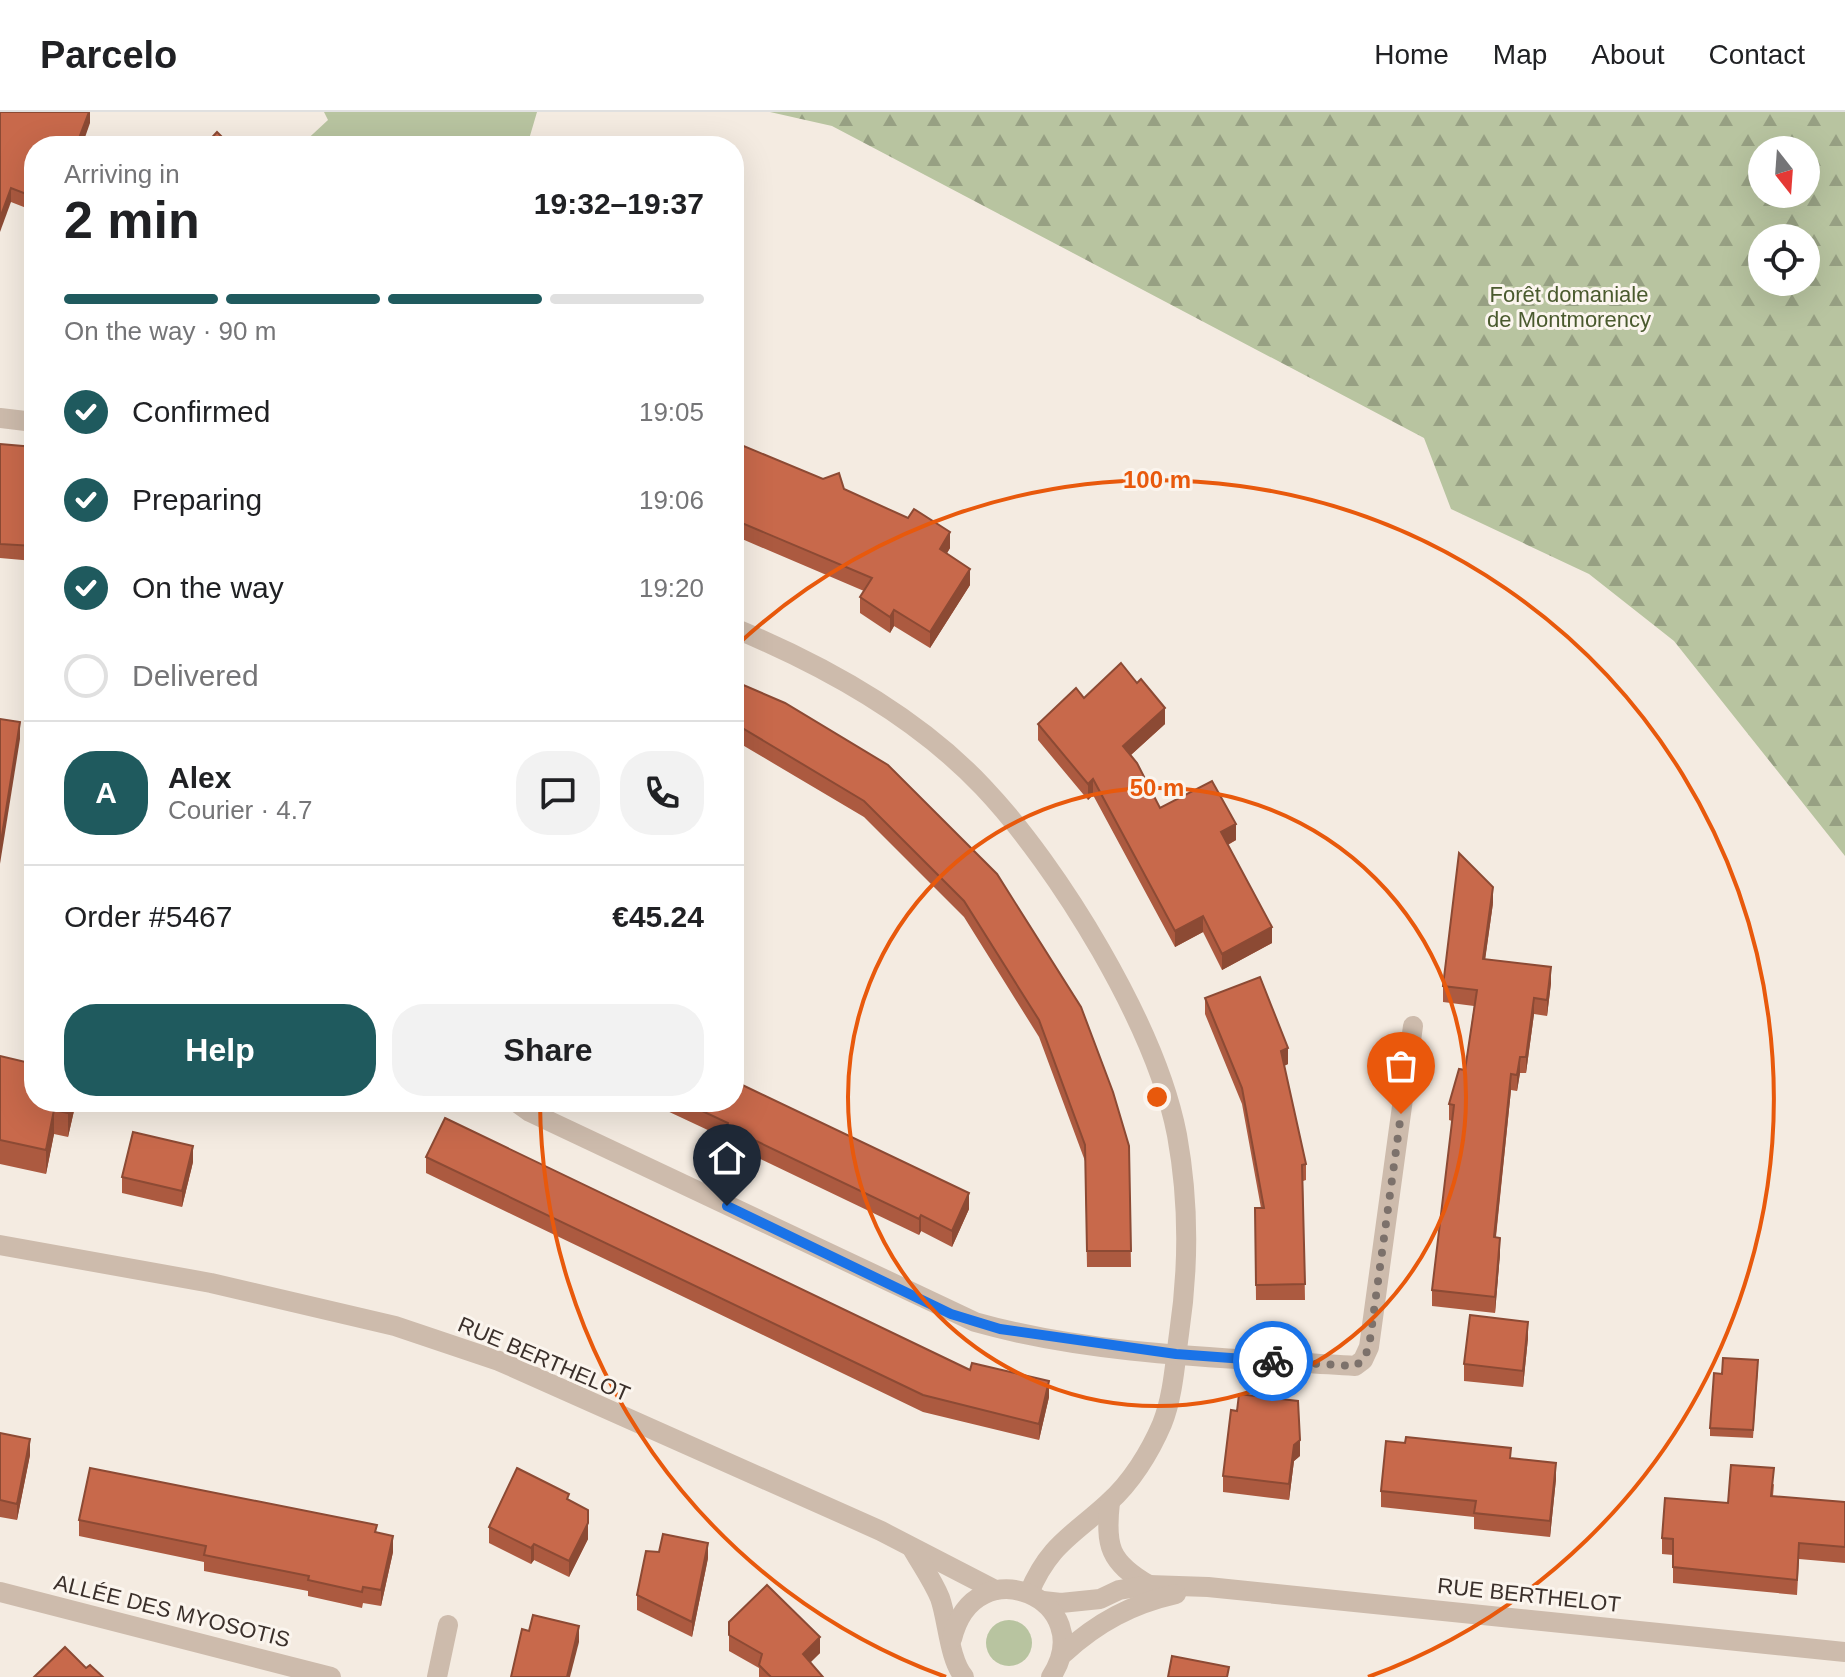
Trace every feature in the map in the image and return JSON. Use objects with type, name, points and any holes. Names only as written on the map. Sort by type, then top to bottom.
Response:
[{"type":"street","points":[[0,418],[24,421]]},
{"type":"street","points":[[744,632],[792,652],[872,699],[931,740],[983,787],[1046,864],[1101,950],[1152,1057],[1176,1132],[1187,1215],[1188,1262],[1176,1354],[1163,1421],[1139,1467],[1110,1502],[1056,1545],[1036,1597],[1060,1625],[1064,1653],[1051,1677]]},
{"type":"street","points":[[530,1112],[951,1314],[1030,1335],[1176,1354],[1355,1366],[1363,1360],[1369,1347],[1413,1026]]},
{"type":"street","name":"RUE BERTHELOT","points":[[0,1245],[211,1283],[395,1326],[499,1361],[912,1548],[995,1590],[1012,1588],[1036,1597],[1077,1603],[1149,1585],[1208,1587],[1845,1652]]},
{"type":"street","points":[[1110,1502],[1107,1525],[1111,1554],[1125,1572],[1149,1585]]},
{"type":"street","points":[[912,1548],[938,1594],[952,1639],[953,1656],[961,1675]]},
{"type":"street","name":"RUE BERTHELOT","points":[[1064,1653],[1115,1614],[1144,1601],[1208,1587]]},
{"type":"street","points":[[952,1639],[956,1622],[966,1607],[979,1596],[995,1590]]},
{"type":"street","name":"ALLÉE DES MYOSOTIS","points":[[0,1592],[331,1677]]},
{"type":"street","points":[[437,1677],[448,1625]]},
{"type":"green space","points":[[324,112],[537,112],[530,136],[311,136],[328,120]]},
{"type":"green space","name":"Forêt domaniale de Montmorency","points":[[770,112],[1845,112],[1845,856],[1674,641],[1589,574],[1451,509],[1424,438],[832,126]]},
{"type":"green space","points":[[1009,1620],[1026,1626],[1032,1643],[1026,1660],[1009,1666],[992,1660],[986,1643],[992,1626]]},
{"type":"building","points":[[0,112],[89,112],[80,136],[24,136],[24,193],[11,188],[0,218]]},
{"type":"building","points":[[0,444],[24,446],[24,545],[0,544]]},
{"type":"building","points":[[744,446],[823,479],[839,473],[844,489],[908,518],[914,509],[950,532],[940,549],[970,569],[930,632],[894,610],[890,617],[860,597],[872,578],[744,524]]},
{"type":"building","points":[[1121,663],[1137,683],[1141,679],[1165,708],[1123,746],[1137,763],[1160,808],[1212,781],[1236,824],[1221,832],[1272,927],[1222,954],[1203,916],[1175,931],[1093,779],[1088,784],[1038,724],[1076,688],[1084,698]]},
{"type":"building","points":[[744,685],[785,703],[888,765],[997,874],[1081,1007],[1113,1092],[1129,1146],[1131,1251],[1087,1251],[1085,1145],[1039,1020],[964,901],[864,801],[744,729]]},
{"type":"building","points":[[0,719],[20,722],[0,848]]},
{"type":"building","points":[[1459,853],[1493,887],[1483,959],[1551,967],[1547,1000],[1534,998],[1526,1057],[1520,1057],[1517,1075],[1511,1074],[1494,1237],[1500,1238],[1495,1297],[1432,1290],[1454,1105],[1449,1104],[1459,1069],[1465,1070],[1477,990],[1443,986]]},
{"type":"building","points":[[1260,977],[1288,1048],[1281,1051],[1306,1164],[1302,1165],[1305,1284],[1256,1285],[1255,1208],[1264,1208],[1242,1088],[1205,998]]},
{"type":"building","points":[[0,1056],[24,1062],[24,1112],[54,1112],[46,1150],[0,1140]]},
{"type":"building","points":[[744,1086],[969,1193],[952,1231],[921,1215],[919,1219],[727,1127],[728,1123],[704,1112],[744,1112]]},
{"type":"building","points":[[445,1118],[970,1370],[972,1363],[1049,1381],[1039,1424],[923,1395],[426,1157]]},
{"type":"building","points":[[133,1132],[193,1146],[182,1191],[122,1177]]},
{"type":"building","points":[[1470,1315],[1528,1322],[1523,1371],[1464,1364]]},
{"type":"building","points":[[1723,1358],[1758,1360],[1753,1430],[1710,1428],[1714,1373],[1722,1374]]},
{"type":"building","points":[[1239,1394],[1298,1401],[1300,1440],[1294,1445],[1289,1484],[1223,1476],[1231,1410],[1237,1411]]},
{"type":"building","points":[[0,1433],[30,1439],[17,1504],[0,1500]]},
{"type":"building","points":[[1406,1437],[1511,1448],[1510,1458],[1556,1463],[1550,1521],[1474,1513],[1476,1501],[1381,1491],[1386,1441],[1405,1443]]},
{"type":"building","points":[[1731,1465],[1774,1468],[1771,1496],[1845,1502],[1845,1547],[1799,1543],[1797,1580],[1673,1567],[1673,1539],[1662,1538],[1665,1498],[1728,1503]]},
{"type":"building","points":[[90,1468],[377,1525],[375,1532],[393,1536],[381,1590],[363,1587],[362,1592],[308,1580],[309,1576],[204,1555],[206,1546],[79,1520]]},
{"type":"building","points":[[517,1468],[569,1494],[567,1499],[588,1510],[588,1523],[569,1561],[534,1544],[531,1548],[489,1527]]},
{"type":"building","points":[[663,1534],[708,1543],[692,1622],[637,1595],[646,1551],[659,1552]]},
{"type":"building","points":[[767,1585],[820,1637],[803,1654],[823,1677],[771,1677],[759,1665],[762,1654],[729,1635],[729,1622]]},
{"type":"building","points":[[533,1615],[579,1626],[567,1677],[511,1677],[522,1629],[529,1631]]},
{"type":"building","points":[[65,1647],[86,1668],[90,1665],[103,1677],[34,1677]]},
{"type":"building","points":[[1172,1656],[1229,1667],[1227,1677],[1168,1677]]},
{"type":"way so far","points":[[1273,1361],[1355,1366],[1363,1360],[1369,1347],[1401,1114]]},
{"type":"route","points":[[727,1206],[951,1314],[975,1322],[1045,1338],[1176,1354],[1273,1361]]}]
